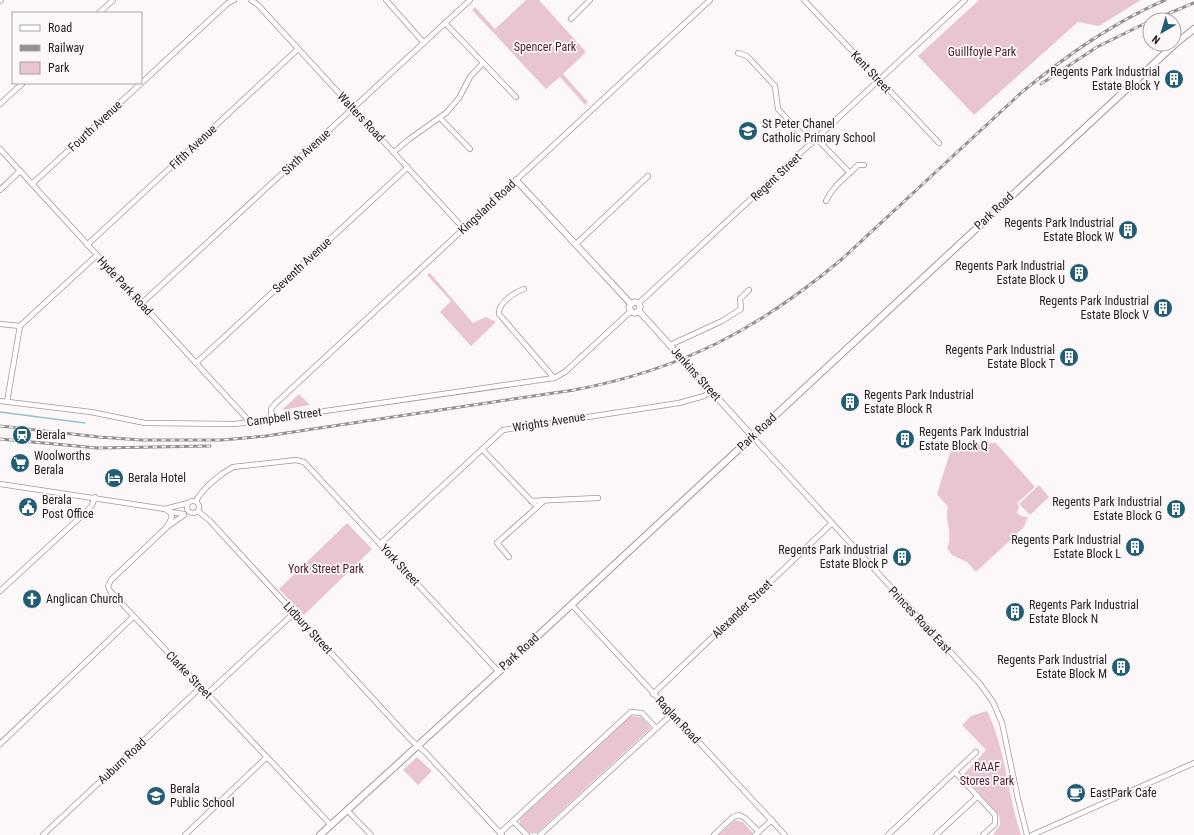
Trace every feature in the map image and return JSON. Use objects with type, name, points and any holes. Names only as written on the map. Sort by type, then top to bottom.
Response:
[{"type":"main road","name":"Park Road","points":[[320,835],[571,604],[979,224],[1184,36],[1194,29]]},
{"type":"street","points":[[100,12],[113,0]]},
{"type":"street","name":"Fourth Avenue","points":[[142,82],[229,1],[234,0]]},
{"type":"street","name":"Walters Road","points":[[251,0],[258,5],[464,228]]},
{"type":"street","name":"Walters Road","points":[[255,0],[258,5]]},
{"type":"street","points":[[386,0],[424,42]]},
{"type":"street","name":"Sixth Avenue","points":[[142,303],[470,0]]},
{"type":"street","points":[[571,19],[590,0]]},
{"type":"street","name":"Kingsland Road","points":[[271,419],[272,409],[275,404],[710,0]]},
{"type":"street","name":"Kent Street","points":[[804,0],[939,143]]},
{"type":"street","name":"Regent Street","points":[[639,303],[965,0]]},
{"type":"street","points":[[445,23],[516,97]]},
{"type":"street","name":"Fifth Avenue","points":[[88,245],[298,48]]},
{"type":"street","points":[[738,53],[748,56],[775,86],[778,109],[811,144]]},
{"type":"street","points":[[394,152],[408,140],[441,119],[459,98],[470,77],[483,63]]},
{"type":"street","points":[[0,104],[22,84]]},
{"type":"street","name":"Fourth Avenue","points":[[32,184],[140,84]]},
{"type":"street","points":[[441,119],[470,149]]},
{"type":"street","points":[[817,139],[850,173]]},
{"type":"street","name":"Hyde Park Road","points":[[0,150],[250,422]]},
{"type":"street","points":[[826,201],[830,192],[858,165],[864,165]]},
{"type":"street","name":"Seventh Avenue","points":[[196,363],[408,167]]},
{"type":"street","points":[[0,190],[20,171]]},
{"type":"street","points":[[576,244],[648,176]]},
{"type":"street","points":[[516,180],[631,304]]},
{"type":"street","points":[[7,402],[20,326],[97,255]]},
{"type":"street","points":[[524,289],[516,292],[500,307],[499,314],[554,378]]},
{"type":"street","points":[[670,345],[722,321],[741,309],[740,299],[749,290]]},
{"type":"street","points":[[636,302],[639,303],[639,311],[635,313],[630,311],[631,304],[636,302]]},
{"type":"street","name":"Campbell Street","points":[[0,401],[91,412],[145,423],[236,424],[271,419],[554,378],[565,372],[630,311]]},
{"type":"street","name":"Jenkins Street","points":[[639,311],[752,436]]},
{"type":"street","points":[[0,324],[20,326]]},
{"type":"street","name":"Wrights Avenue","points":[[380,544],[500,432],[507,429],[679,403],[704,396],[711,391]]},
{"type":"street","name":"Princes Road East","points":[[752,436],[831,524],[980,684],[994,702],[1004,730],[1027,835]]},
{"type":"street","points":[[482,449],[537,507]]},
{"type":"street","name":"York Street","points":[[196,501],[206,489],[233,467],[300,460],[307,465],[498,671]]},
{"type":"street","points":[[0,484],[95,497],[184,515]]},
{"type":"street","points":[[0,591],[88,510],[95,497]]},
{"type":"street","points":[[531,501],[598,498]]},
{"type":"street","points":[[509,557],[497,544],[545,500]]},
{"type":"street","points":[[168,511],[188,503],[196,501],[200,505],[198,511],[194,513],[189,511],[187,507],[188,503]]},
{"type":"street","points":[[167,527],[172,517],[168,511]]},
{"type":"street","name":"Clarke Street","points":[[189,511],[167,527],[109,582],[110,591],[331,825]]},
{"type":"street","name":"Lidbury Street","points":[[198,511],[209,520],[501,834]]},
{"type":"street","name":"Alexander Street","points":[[653,694],[831,524]]},
{"type":"street","name":"Raglan Road","points":[[571,604],[785,835]]},
{"type":"street","points":[[207,694],[294,613]]},
{"type":"street","points":[[0,744],[133,617]]},
{"type":"street","name":"Auburn Road","points":[[43,835],[201,687]]},
{"type":"street","points":[[501,834],[630,712],[642,713],[656,728]]},
{"type":"street","points":[[540,835],[672,714]]},
{"type":"street","points":[[888,835],[976,752]]},
{"type":"street","points":[[185,835],[267,757]]},
{"type":"street","points":[[1032,835],[1194,764]]},
{"type":"street","points":[[955,772],[995,815],[995,824],[983,835]]},
{"type":"street","points":[[936,835],[978,796]]},
{"type":"street","points":[[347,810],[371,835]]},
{"type":"street","points":[[714,835],[733,817],[739,815],[745,818],[757,833],[772,820]]},
{"type":"street","points":[[513,821],[527,835]]},
{"type":"green space","name":"Spencer Park","points":[[526,0],[539,0],[586,52],[563,74],[588,102],[585,105],[560,77],[546,89],[472,10],[475,7],[495,29]]},
{"type":"green space","name":"Guillfoyle Park","points":[[979,0],[1141,0],[1099,26],[1078,22],[974,115],[918,56]]},
{"type":"green space","points":[[430,273],[473,323],[486,317],[496,322],[471,346],[440,312],[451,301],[427,275]]},
{"type":"green space","points":[[299,394],[310,405],[282,410]]},
{"type":"green space","points":[[953,443],[996,443],[1035,487],[1017,503],[1019,507],[1017,513],[1021,516],[1028,517],[1024,527],[976,572],[967,562],[952,555],[947,548],[950,538],[947,517],[948,507],[937,494]]},
{"type":"green space","points":[[1039,485],[1049,497],[1030,515],[1019,504]]},
{"type":"green space","name":"York Street Park","points":[[347,523],[372,549],[304,615],[279,589]]},
{"type":"green space","name":"RAAF Stores Park","points":[[987,711],[998,741],[1012,804],[1021,835],[993,835],[1000,825],[999,815],[963,775],[986,750],[962,725],[971,716]]},
{"type":"green space","points":[[631,716],[641,717],[651,728],[537,833],[531,834],[520,824],[520,819]]},
{"type":"green space","points":[[417,757],[432,771],[418,785],[403,770]]},
{"type":"green space","points":[[735,820],[743,822],[752,832],[752,835],[719,835]]},
{"type":"waterway","points":[[0,412],[85,423]]},
{"type":"railway","points":[[0,426],[141,440],[222,440],[266,436],[574,390],[613,382],[649,371],[684,358],[749,326],[811,284],[842,259],[1022,92],[1090,41],[1126,19],[1165,0]]},
{"type":"railway","points":[[1172,12],[1194,3]]},
{"type":"railway","points":[[1041,84],[1097,47],[1142,25]]},
{"type":"railway","points":[[0,439],[98,448],[210,446]]},
{"type":"place","name":"Regents Park Industrial Estate Block Y","points":[[1174,79]]},
{"type":"place","name":"St Peter Chanel Catholic Primary School","points":[[748,131]]},
{"type":"place","name":"Regents Park Industrial Estate Block W","points":[[1128,230]]},
{"type":"place","name":"Regents Park Industrial Estate Block U","points":[[1079,273]]},
{"type":"place","name":"Regents Park Industrial Estate Block V","points":[[1163,308]]},
{"type":"place","name":"Regents Park Industrial Estate Block T","points":[[1069,357]]},
{"type":"place","name":"Regents Park Industrial Estate Block R","points":[[850,402]]},
{"type":"place","name":"Berala","points":[[22,435]]},
{"type":"place","name":"Regents Park Industrial Estate Block Q","points":[[905,439]]},
{"type":"place","name":"Woolworths Berala","points":[[20,463]]},
{"type":"place","name":"Berala Hotel","points":[[114,478]]},
{"type":"place","name":"Berala Post Office","points":[[28,507]]},
{"type":"place","name":"Regents Park Industrial Estate Block G","points":[[1176,509]]},
{"type":"place","name":"Regents Park Industrial Estate Block L","points":[[1135,547]]},
{"type":"place","name":"Regents Park Industrial Estate Block P","points":[[902,557]]},
{"type":"place","name":"Anglican Church","points":[[32,599]]},
{"type":"place","name":"Regents Park Industrial Estate Block N","points":[[1015,612]]},
{"type":"place","name":"Regents Park Industrial Estate Block M","points":[[1121,667]]},
{"type":"place","name":"EastPark Cafe","points":[[1076,793]]},
{"type":"place","name":"Berala Public School","points":[[156,796]]}]
